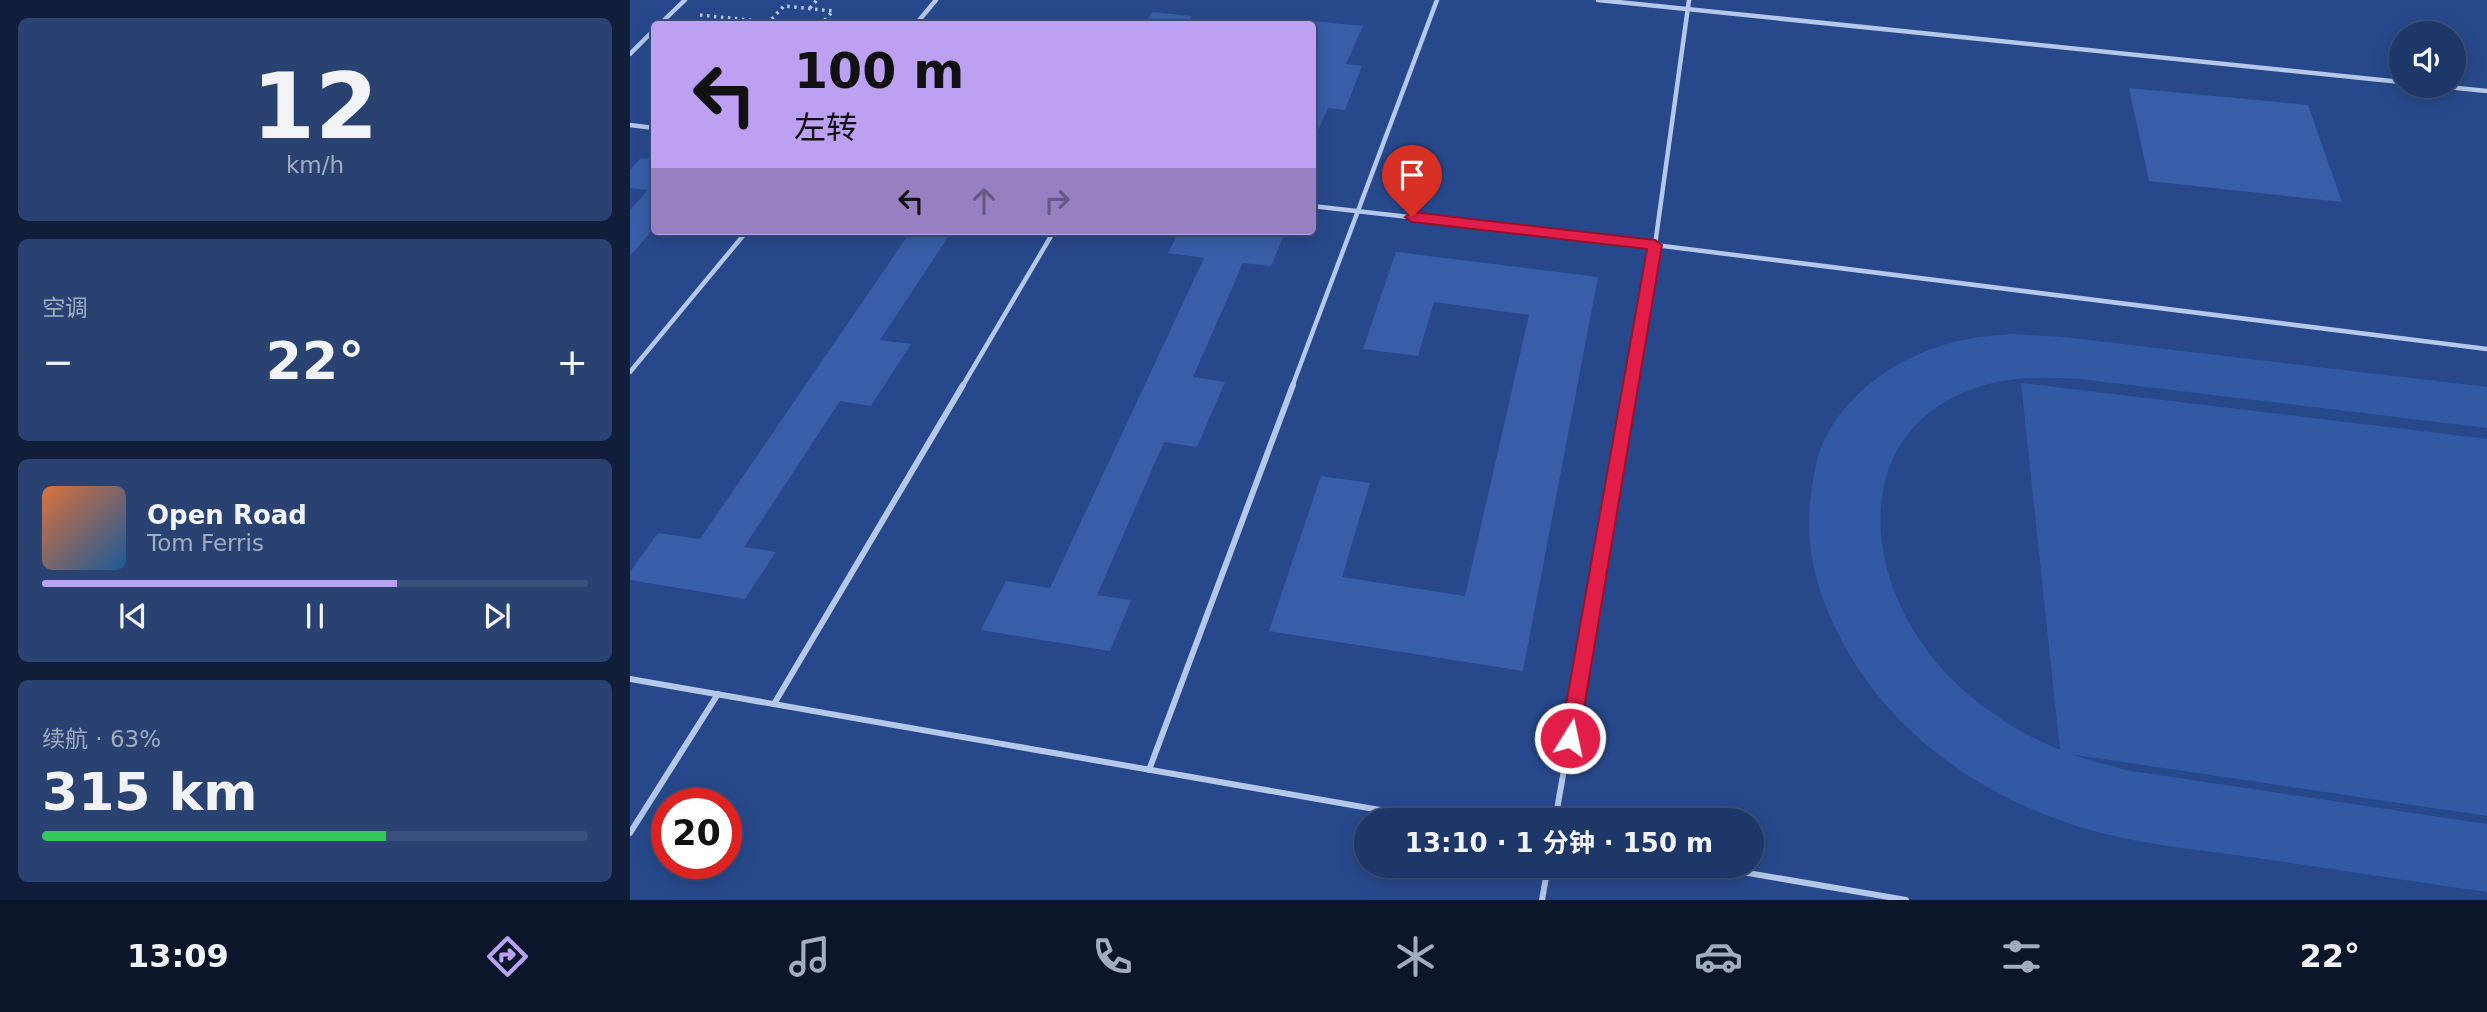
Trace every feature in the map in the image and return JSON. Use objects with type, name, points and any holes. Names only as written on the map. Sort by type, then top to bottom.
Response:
[{"type":"lane","points":[[663,21],[685,0]]},
{"type":"lane","points":[[918,21],[936,0]]},
{"type":"lane","points":[[1149,769],[1437,0]]},
{"type":"lane","points":[[1598,0],[2389,81]]},
{"type":"lane","points":[[1557,808],[1655,245],[1689,0]]},
{"type":"lane","points":[[630,54],[651,33]]},
{"type":"lane","points":[[2466,89],[2487,91]]},
{"type":"lane","points":[[630,125],[651,128]]},
{"type":"lane","points":[[1316,206],[1655,245],[2487,349]]},
{"type":"lane","points":[[630,372],[744,235]]},
{"type":"lane","points":[[774,704],[1052,235]]},
{"type":"lane","points":[[630,679],[1370,808]]},
{"type":"lane","points":[[630,833],[718,694]]},
{"type":"lane","points":[[1764,876],[1906,900]]},
{"type":"lane","points":[[1542,900],[1546,878]]},
{"type":"path","points":[[810,8],[817,0]]},
{"type":"path","points":[[770,21],[784,6],[833,11],[824,21]]},
{"type":"path","points":[[672,13],[749,21]]},
{"type":"shaded area","points":[[2010,334],[2064,337],[2487,387],[2487,428],[2080,379],[2038,378],[1983,385],[1934,409],[1908,434],[1891,463],[1882,496],[1881,532],[1887,567],[1899,603],[1930,655],[1962,689],[1999,718],[2060,750],[2021,383],[2487,439],[2487,816],[2069,754],[2125,770],[2487,824],[2487,892],[2149,843],[2073,825],[2032,810],[1957,768],[1923,742],[1893,712],[1866,679],[1843,643],[1816,578],[1809,513],[1816,465],[1836,420],[1851,401],[1890,369],[1935,348],[1964,340]]},
{"type":"building","points":[[1152,12],[1192,16],[1189,21],[1147,21]]},
{"type":"building","points":[[1316,21],[1363,26],[1346,64],[1362,66],[1345,110],[1328,108],[1316,135]]},
{"type":"building","points":[[2129,88],[2308,105],[2342,202],[2149,181]]},
{"type":"building","points":[[641,158],[651,159],[651,232],[630,256],[630,210],[648,190],[630,188],[630,170]]},
{"type":"building","points":[[908,235],[949,235],[880,340],[911,344],[871,406],[840,401],[744,547],[776,552],[745,599],[630,580],[630,572],[658,533],[700,539]]},
{"type":"building","points":[[1177,235],[1284,235],[1271,266],[1243,263],[1193,377],[1225,382],[1197,447],[1164,442],[1097,595],[1131,600],[1110,651],[981,630],[1006,581],[1050,588],[1204,258],[1168,253]]},
{"type":"building","points":[[1396,252],[1598,277],[1523,671],[1269,631],[1321,476],[1370,483],[1342,577],[1465,596],[1529,315],[1434,302],[1418,356],[1363,349]]},
{"type":"route","points":[[1412,217],[1655,245],[1570,738]]}]
